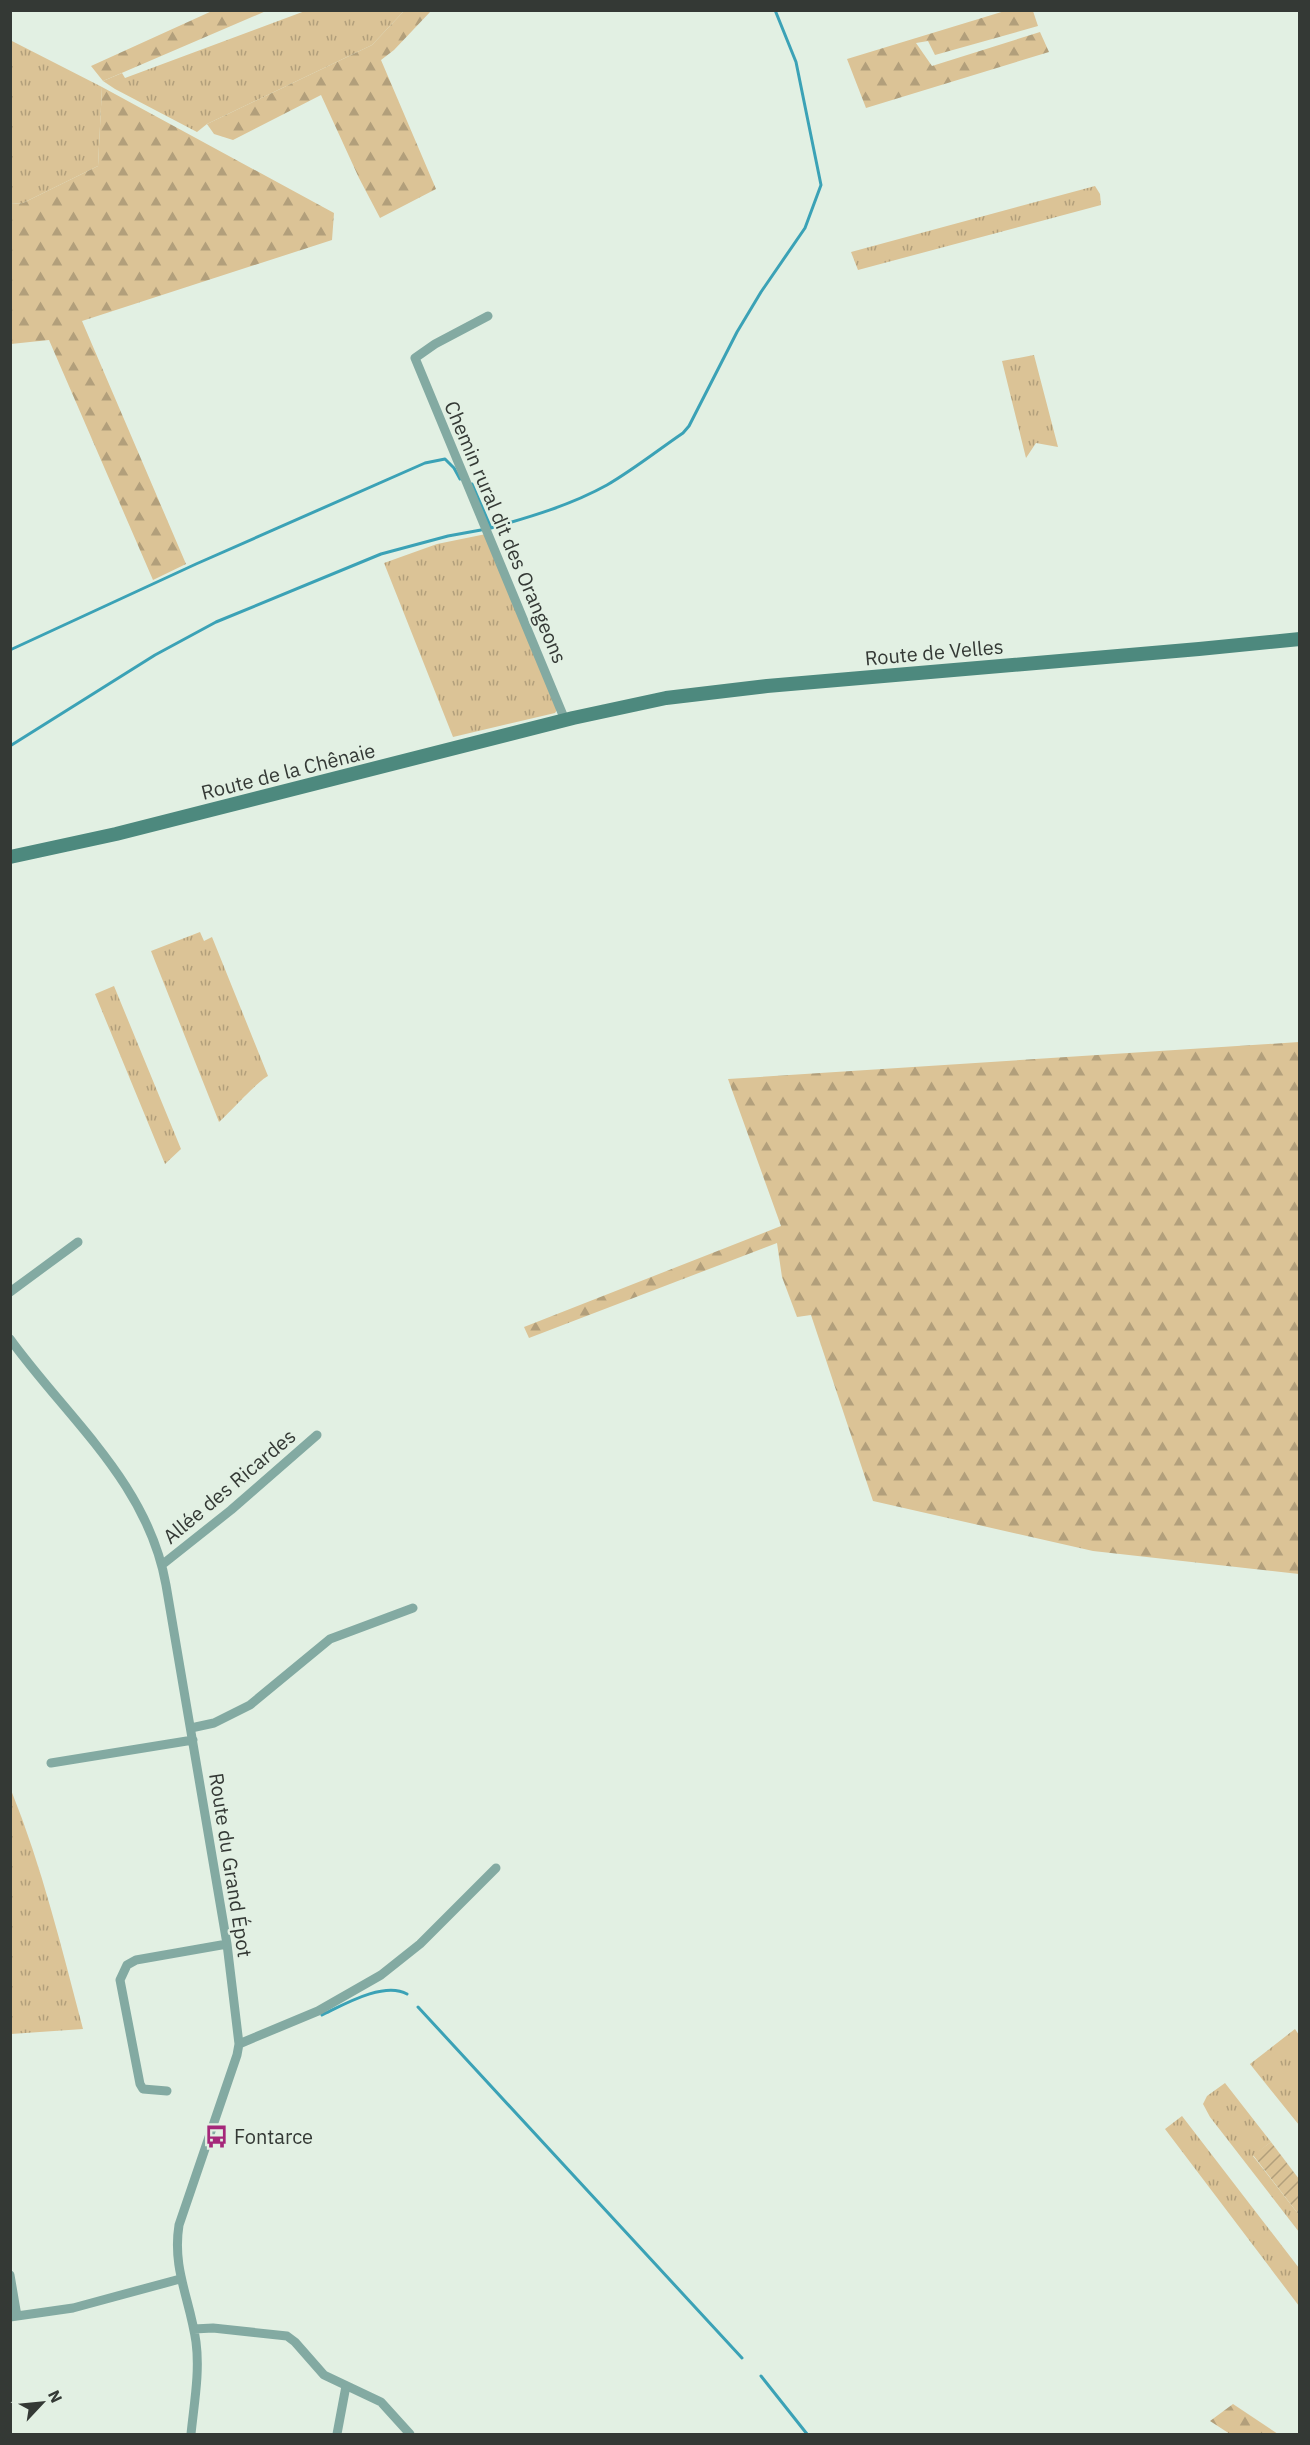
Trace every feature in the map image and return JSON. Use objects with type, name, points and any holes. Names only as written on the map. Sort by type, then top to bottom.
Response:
[{"type":"main road","name":"Route de Velles","points":[[569,719],[666,698],[726,690],[1199,650],[1299,639]]},
{"type":"main road","name":"Route de la Chênaie","points":[[10,857],[116,834],[569,719]]},
{"type":"street","name":"Chemin rural dit des Orangeons","points":[[488,316],[435,344],[415,358],[569,719]]},
{"type":"street","points":[[10,1292],[78,1242]]},
{"type":"street","name":"Route du Grand Épot","points":[[12,1345],[82,1425],[116,1471],[150,1527],[163,1564],[227,1944],[239,2044],[179,2225],[176,2253],[198,2355],[191,2434]]},
{"type":"street","name":"Allée des Ricardes","points":[[163,1564],[222,1517],[317,1435]]},
{"type":"street","points":[[191,1728],[213,1723],[250,1706],[330,1639],[412,1608]]},
{"type":"street","points":[[51,1763],[193,1740]]},
{"type":"street","points":[[239,2044],[318,2011],[381,1975],[427,1938],[496,1869]]},
{"type":"street","points":[[167,2091],[143,2089],[140,2084],[120,1980],[127,1965],[136,1960],[227,1944]]},
{"type":"street","points":[[10,2275],[14,2317],[73,2308],[180,2279]]},
{"type":"street","points":[[194,2329],[213,2328],[287,2336],[324,2374],[381,2402],[410,2434]]},
{"type":"street","points":[[337,2434],[346,2386]]},
{"type":"green space","points":[[1008,10],[1033,11],[1038,26],[935,55],[928,41],[916,43],[932,66],[1040,32],[1049,52],[866,108],[847,59]]},
{"type":"green space","points":[[212,11],[266,11],[103,81],[91,66]]},
{"type":"green space","points":[[305,11],[404,11],[372,45],[207,124],[197,132],[103,81],[122,73],[125,78]]},
{"type":"green space","points":[[404,11],[431,11],[394,50],[381,60],[436,189],[380,218],[321,95],[233,140],[214,134],[207,124],[372,45]]},
{"type":"green space","points":[[10,40],[102,87],[98,166],[23,203],[11,204]]},
{"type":"green space","points":[[102,87],[334,213],[332,240],[82,321],[186,564],[153,580],[49,340],[11,344],[11,204],[23,203],[98,166]]},
{"type":"green space","points":[[1095,186],[1100,194],[1101,205],[858,270],[851,252]]},
{"type":"green space","points":[[1034,355],[1058,447],[1036,443],[1026,458],[1002,361]]},
{"type":"green space","points":[[486,534],[557,710],[555,713],[453,737],[384,563],[437,544]]},
{"type":"green space","points":[[200,932],[204,941],[212,937],[268,1076],[219,1122],[151,951]]},
{"type":"green space","points":[[114,986],[181,1149],[165,1164],[95,994]]},
{"type":"green space","points":[[1299,1042],[1299,1574],[1093,1551],[873,1501],[811,1315],[797,1317],[782,1277],[777,1243],[529,1338],[524,1327],[781,1226],[728,1079]]},
{"type":"green space","points":[[11,1790],[42,1878],[83,2029],[11,2034]]},
{"type":"green space","points":[[1295,2029],[1299,2035],[1299,2125],[1250,2064]]},
{"type":"green space","points":[[1225,2083],[1271,2142],[1253,2156],[1299,2215],[1299,2232],[1210,2117],[1203,2104],[1207,2096]]},
{"type":"green space","points":[[1182,2116],[1299,2268],[1299,2306],[1165,2129]]},
{"type":"green space","points":[[1271,2142],[1299,2179],[1299,2215],[1253,2155]]},
{"type":"green space","points":[[1233,2404],[1278,2434],[1230,2434],[1210,2421]]},
{"type":"waterway","points":[[472,484],[491,528],[550,510],[593,492],[636,466],[683,433],[689,426],[737,332],[761,292],[805,228],[821,185],[796,62],[775,10]]},
{"type":"waterway","points":[[10,650],[196,564],[425,463],[445,459],[460,479]]},
{"type":"waterway","points":[[10,746],[155,655],[216,622],[381,554],[448,536],[481,530]]},
{"type":"waterway","points":[[322,2015],[376,1992],[387,1990],[407,1994]]},
{"type":"waterway","points":[[418,2007],[742,2358]]},
{"type":"waterway","points":[[761,2376],[807,2434]]},
{"type":"place","name":"Fontarce","points":[[216,2136]]}]
